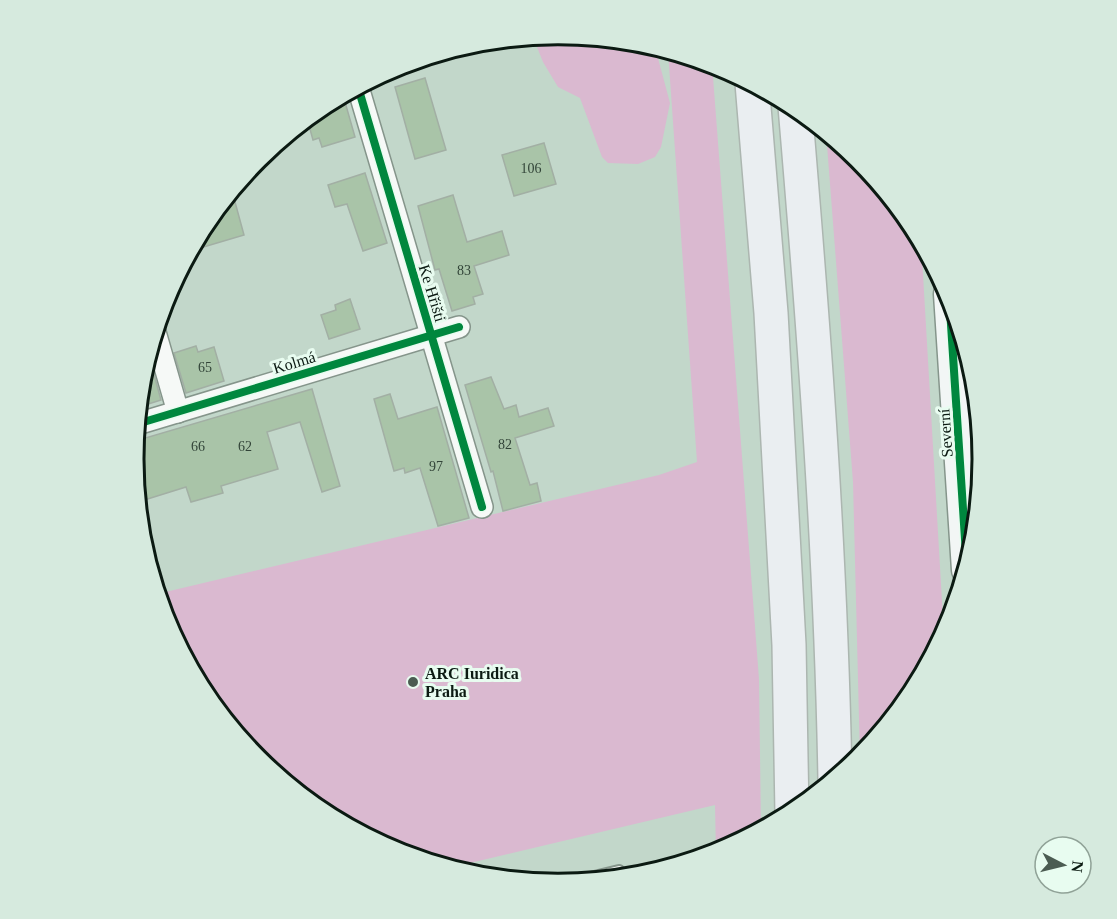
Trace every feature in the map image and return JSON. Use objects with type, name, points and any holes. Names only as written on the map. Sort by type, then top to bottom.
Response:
[{"type":"highway","points":[[753,94],[773,348],[789,645],[792,802]]},
{"type":"highway","points":[[796,120],[812,309],[832,646],[835,769]]},
{"type":"street","name":"Ke Hřišti","points":[[361,96],[482,507]]},
{"type":"street","name":"Kolmá","points":[[146,421],[459,327]]},
{"type":"street","name":"Severní","points":[[957,345],[966,537]]},
{"type":"street","points":[[159,347],[178,411]]},
{"type":"shaded area","points":[[537,46],[586,46],[658,57],[670,103],[661,147],[655,157],[638,164],[608,163],[602,157],[580,98],[558,87]]},
{"type":"shaded area","points":[[669,60],[713,75],[759,679],[761,821],[716,842],[715,805],[467,864],[425,852],[375,831],[328,804],[265,753],[214,690],[187,643],[166,592],[659,475],[697,462]]},
{"type":"shaded area","points":[[827,144],[852,166],[887,207],[922,262],[943,614],[930,643],[903,690],[860,744],[853,482]]},
{"type":"building","points":[[425,78],[446,150],[415,159],[395,87]]},
{"type":"building","points":[[346,104],[355,137],[322,147],[319,138],[313,140],[310,128]]},
{"type":"building","points":[[544,143],[556,184],[514,196],[502,155]]},
{"type":"building","points":[[365,173],[387,243],[363,251],[347,204],[335,207],[328,185]]},
{"type":"building","points":[[453,195],[467,242],[502,231],[509,255],[474,266],[483,294],[473,297],[475,304],[452,311],[439,269],[435,270],[418,206]]},
{"type":"building","points":[[235,201],[244,235],[203,247]]},
{"type":"building","points":[[350,299],[360,329],[329,339],[321,315],[336,310],[335,305]]},
{"type":"building","points":[[196,346],[198,352],[214,347],[224,381],[186,393],[174,353]]},
{"type":"building","points":[[153,373],[161,400],[148,404]]},
{"type":"building","points":[[491,377],[504,409],[516,405],[519,417],[548,408],[554,426],[515,438],[530,485],[537,483],[541,501],[503,511],[493,471],[491,472],[465,385]]},
{"type":"building","points":[[312,389],[340,486],[322,492],[300,422],[267,432],[278,469],[221,486],[223,493],[191,502],[186,487],[146,499],[145,438]]},
{"type":"building","points":[[390,394],[398,419],[437,407],[469,518],[438,526],[420,468],[405,473],[404,468],[394,471],[374,399]]},
{"type":"cycle path","points":[[361,96],[482,507]]},
{"type":"cycle path","points":[[951,326],[965,540]]},
{"type":"cycle path","points":[[146,421],[459,327]]},
{"type":"place","name":"ARC Iuridica Praha","points":[[413,682]]}]
